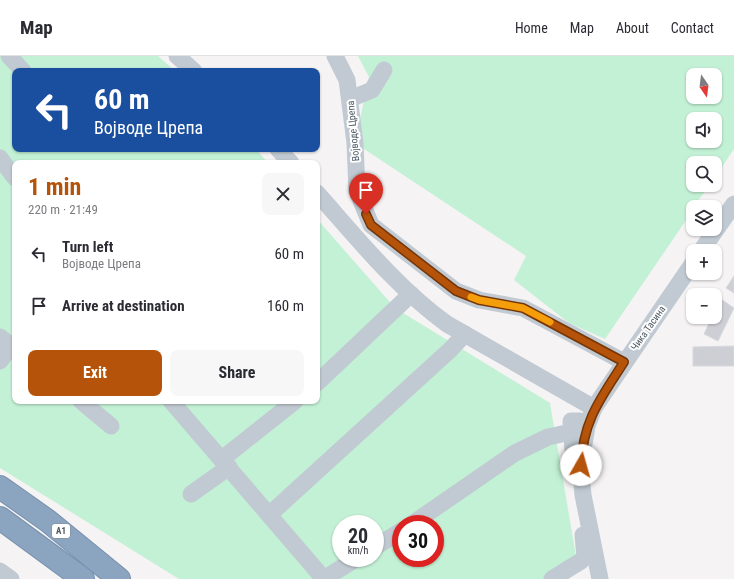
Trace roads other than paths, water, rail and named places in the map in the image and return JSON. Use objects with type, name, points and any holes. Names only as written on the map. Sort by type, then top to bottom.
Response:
[{"type":"highway","name":"A1","points":[[0,488],[48,521],[119,579]]},
{"type":"highway","name":"A1","points":[[0,518],[83,579]]},
{"type":"street","points":[[8,56],[20,68]]},
{"type":"street","points":[[177,56],[191,68]]},
{"type":"street","name":"Војводе Црепа","points":[[335,56],[347,80],[355,143],[357,192],[371,225],[456,291],[479,300],[523,308],[624,362]]},
{"type":"street","points":[[350,99],[372,90],[384,70]]},
{"type":"street","points":[[281,152],[288,160]]},
{"type":"street","points":[[0,158],[12,174]]},
{"type":"street","points":[[320,196],[429,311],[465,334],[594,408]]},
{"type":"street","points":[[706,244],[734,204]]},
{"type":"street","name":"Чика Тасина","points":[[600,579],[583,495],[581,473],[587,426],[594,408],[686,273]]},
{"type":"street","points":[[320,379],[412,294]]},
{"type":"street","points":[[270,514],[450,350],[465,334]]},
{"type":"street","points":[[0,361],[9,344]]},
{"type":"street","points":[[85,404],[111,426]]},
{"type":"street","points":[[174,404],[270,514],[324,579],[343,567]]},
{"type":"street","points":[[191,494],[292,404]]},
{"type":"street","points":[[552,579],[585,557],[586,549],[571,432],[571,421],[580,421],[587,426]]},
{"type":"street","points":[[425,515],[515,453],[548,437],[571,432]]},
{"type":"street","points":[[0,571],[11,579]]}]
